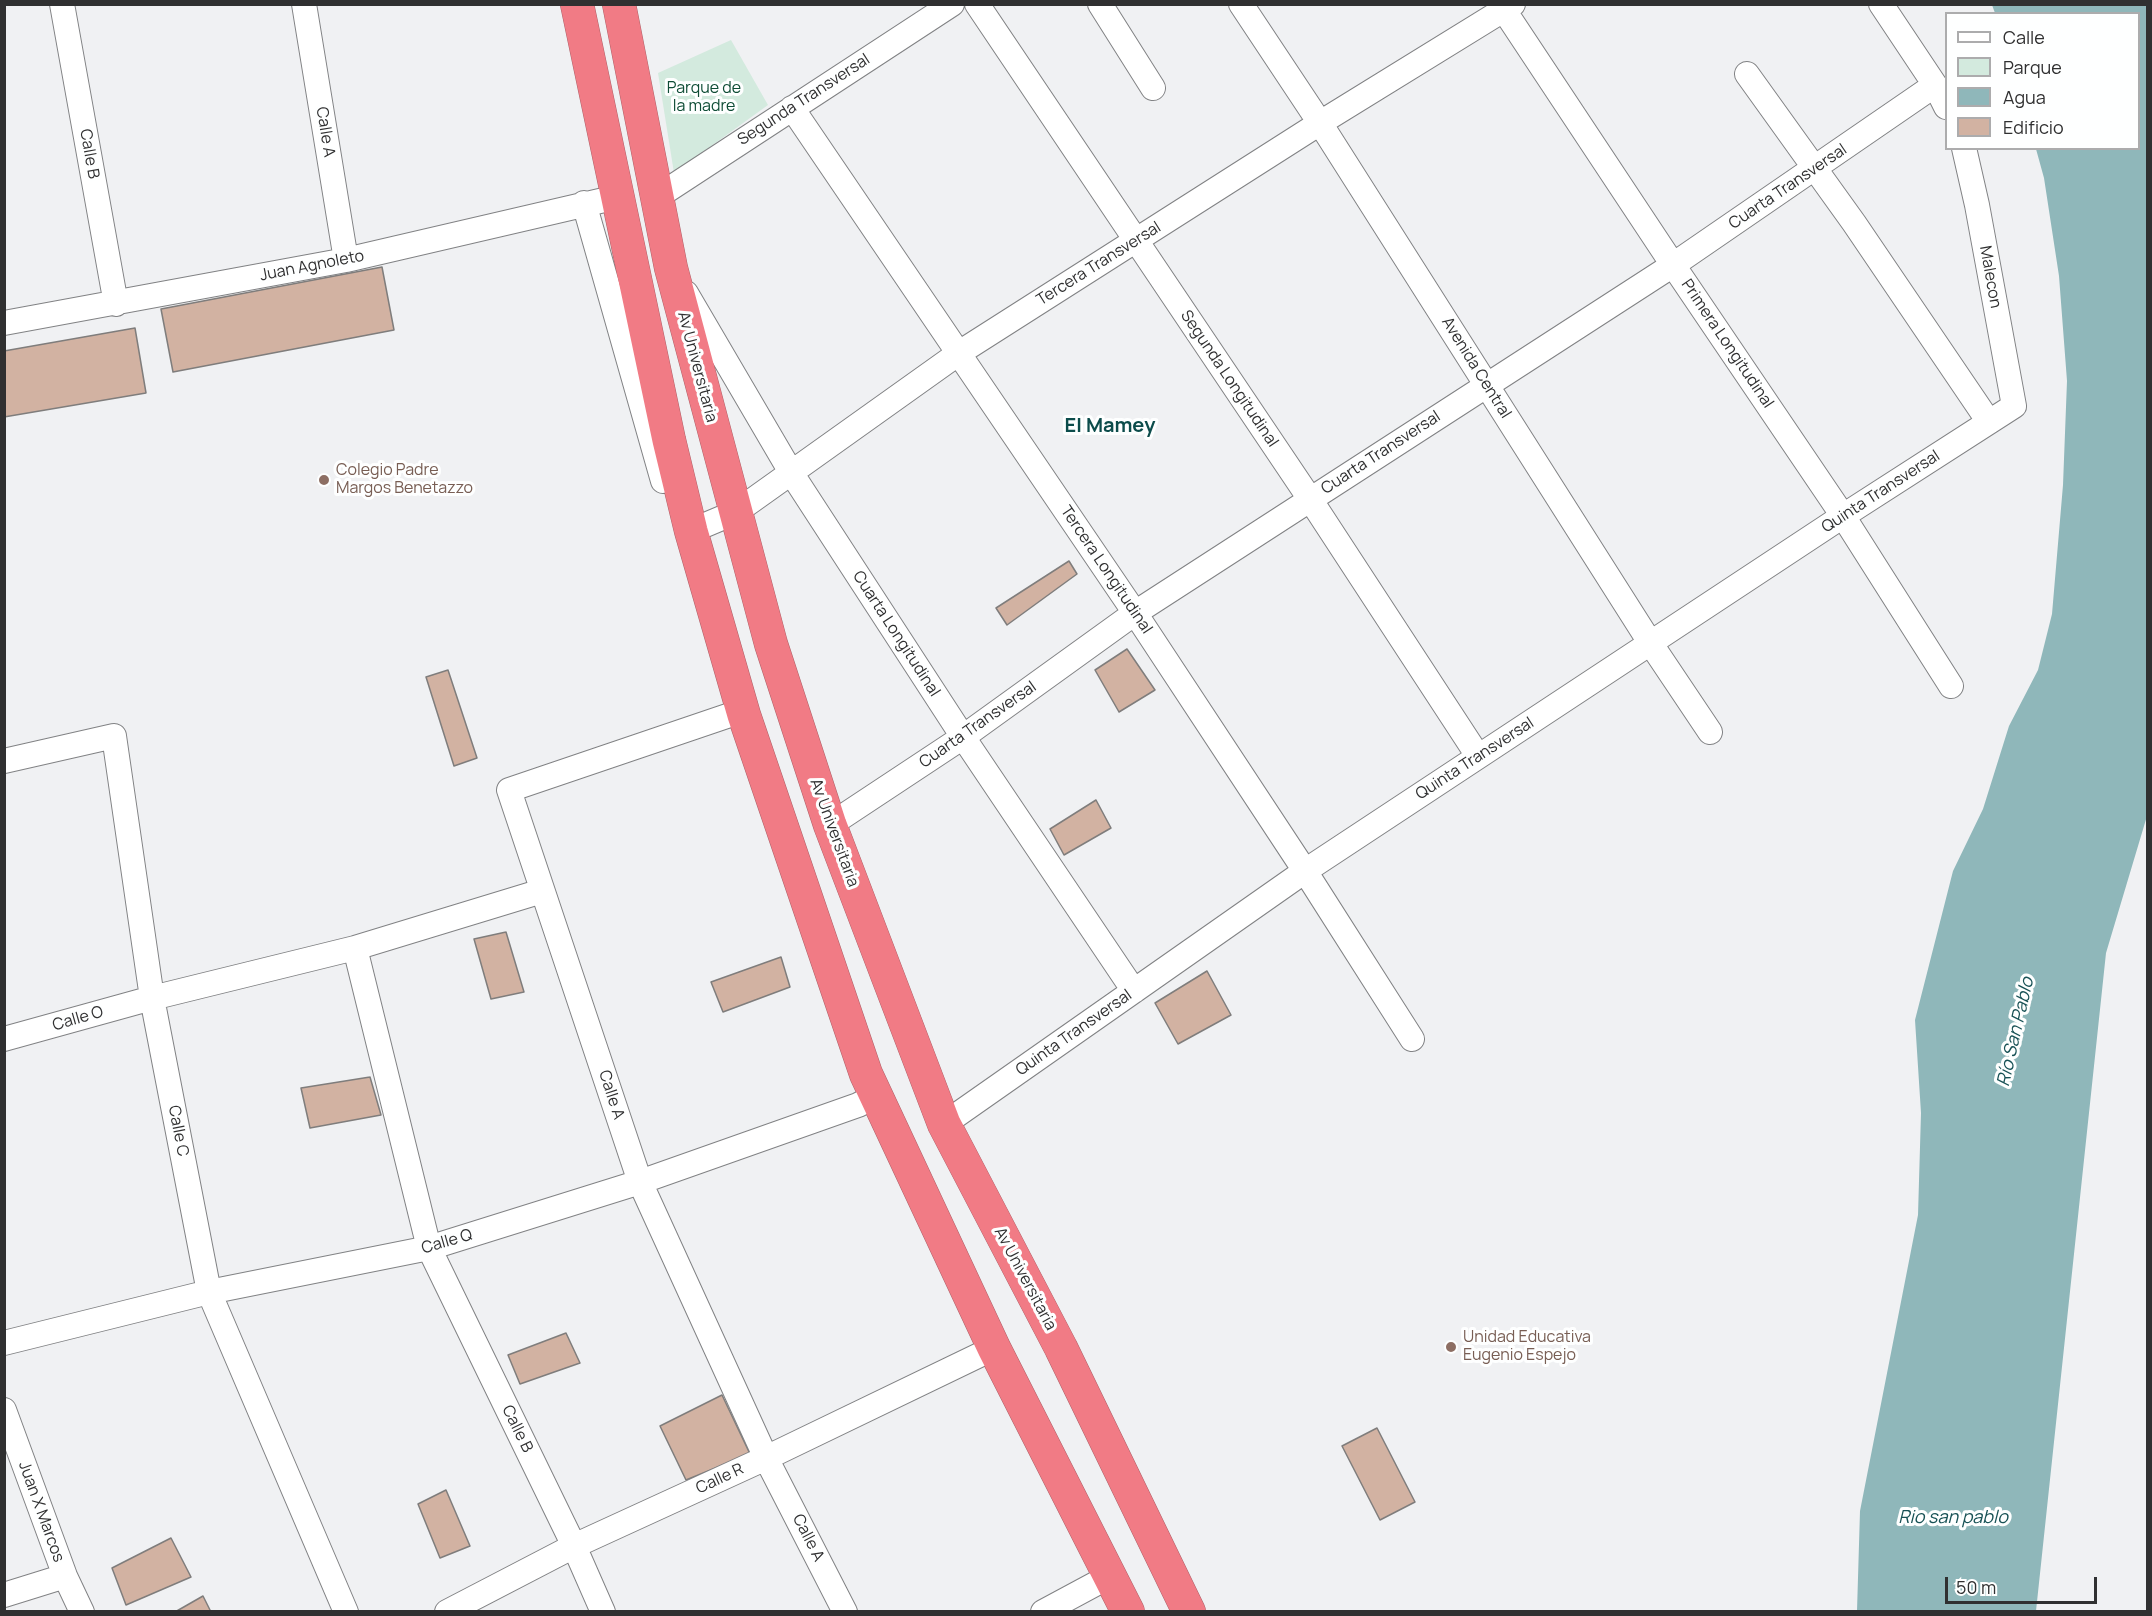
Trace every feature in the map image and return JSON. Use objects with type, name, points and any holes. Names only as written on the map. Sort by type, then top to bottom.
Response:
[{"type":"highway","points":[[577,4],[616,197],[691,531],[737,715],[866,1074],[994,1348],[1128,1611]]},
{"type":"highway","name":"Av Universitaria","points":[[619,4],[671,268],[771,644],[830,825],[944,1124],[1061,1348],[1189,1611]]},
{"type":"street","name":"Calle B","points":[[62,4],[116,304]]},
{"type":"street","name":"Calle A","points":[[304,4],[346,260]]},
{"type":"street","name":"Segunda Transversal","points":[[657,197],[952,4]]},
{"type":"street","name":"Segunda Longitudinal","points":[[977,4],[1310,498],[1478,756]]},
{"type":"street","points":[[1100,4],[1153,88]]},
{"type":"street","name":"Avenida Central","points":[[1241,4],[1320,123],[1651,644],[1710,732]]},
{"type":"street","points":[[1881,4],[1945,103]]},
{"type":"street","name":"Tercera Transversal","points":[[691,531],[736,512],[959,353],[1506,7]]},
{"type":"street","name":"Primera Longitudinal","points":[[1506,7],[1673,265],[1843,516],[1951,686]]},
{"type":"street","points":[[1747,74],[1815,168],[1989,422]]},
{"type":"street","name":"Cuarta Transversal","points":[[830,825],[963,737],[1135,613],[1673,265],[1935,85]]},
{"type":"street","name":"Tercera Longitudinal","points":[[792,108],[1135,613],[1305,871],[1412,1039]]},
{"type":"street","name":"Malecon","points":[[1964,150],[1977,205],[2014,406]]},
{"type":"street","name":"Juan Agnoleto","points":[[4,323],[346,260],[616,197]]},
{"type":"street","points":[[584,204],[737,715]]},
{"type":"street","name":"Cuarta Longitudinal","points":[[671,268],[792,474],[963,737],[1134,991]]},
{"type":"street","name":"Quinta Transversal","points":[[944,1124],[1305,871],[2014,406]]},
{"type":"street","name":"Calle A","points":[[737,715],[509,790],[640,1182],[766,1458],[845,1611]]},
{"type":"street","name":"Calle C","points":[[4,761],[114,736],[152,998],[209,1292],[346,1611]]},
{"type":"street","name":"Calle O","points":[[4,1039],[152,998],[355,948],[542,891]]},
{"type":"street","name":"Calle B","points":[[355,948],[429,1248],[574,1546],[603,1611]]},
{"type":"street","name":"Calle Q","points":[[4,1344],[209,1292],[429,1248],[640,1182],[858,1105],[876,1096]]},
{"type":"street","name":"Calle R","points":[[447,1611],[574,1546],[766,1458],[994,1348]]},
{"type":"street","name":"Juan X Marcos","points":[[4,1410],[65,1576],[82,1611]]},
{"type":"street","points":[[4,1595],[65,1576]]},
{"type":"street","points":[[1043,1611],[1110,1576]]},
{"type":"green space","name":"Parque de la madre","points":[[731,40],[768,105],[674,173],[658,73]]},
{"type":"water","name":"Rio san pablo","points":[[1992,5],[2147,5],[2147,816],[2106,953],[2036,1611],[1857,1611],[1860,1511],[1918,1215],[1921,1113],[1915,1020],[1953,871],[1983,809],[2009,726],[2038,670],[2052,614],[2063,485],[2067,381],[2059,276],[2044,178],[2036,150],[2140,150],[2140,12],[1995,12]]},
{"type":"building","points":[[382,267],[394,330],[173,372],[161,309]]},
{"type":"building","points":[[135,328],[146,393],[4,417],[4,351]]},
{"type":"building","points":[[1069,561],[1077,574],[1007,625],[996,608]]},
{"type":"building","points":[[1127,649],[1155,690],[1119,712],[1095,670]]},
{"type":"building","points":[[448,670],[477,758],[454,766],[426,677]]},
{"type":"building","points":[[1096,800],[1111,828],[1064,855],[1050,829]]},
{"type":"building","points":[[506,932],[524,992],[491,999],[474,939]]},
{"type":"building","points":[[781,957],[790,987],[723,1012],[711,982]]},
{"type":"building","points":[[1207,971],[1231,1015],[1178,1044],[1155,1003]]},
{"type":"building","points":[[370,1077],[381,1115],[310,1128],[301,1088]]},
{"type":"building","points":[[566,1333],[580,1363],[520,1384],[508,1355]]},
{"type":"building","points":[[722,1395],[750,1454],[686,1480],[660,1426]]},
{"type":"building","points":[[1377,1428],[1415,1502],[1380,1520],[1342,1446]]},
{"type":"building","points":[[446,1490],[470,1546],[440,1558],[418,1504]]},
{"type":"building","points":[[171,1538],[191,1577],[126,1605],[112,1568]]},
{"type":"building","points":[[203,1596],[211,1612],[175,1612]]},
{"type":"place","name":"Colegio Padre Margos Benetazzo","points":[[324,480]]},
{"type":"place","name":"Unidad Educativa Eugenio Espejo","points":[[1451,1347]]},
{"type":"district","name":"El Mamey","points":[[1110,426]]},
{"type":"water label","name":"Río San Pablo","points":[[2016,1032]]}]
